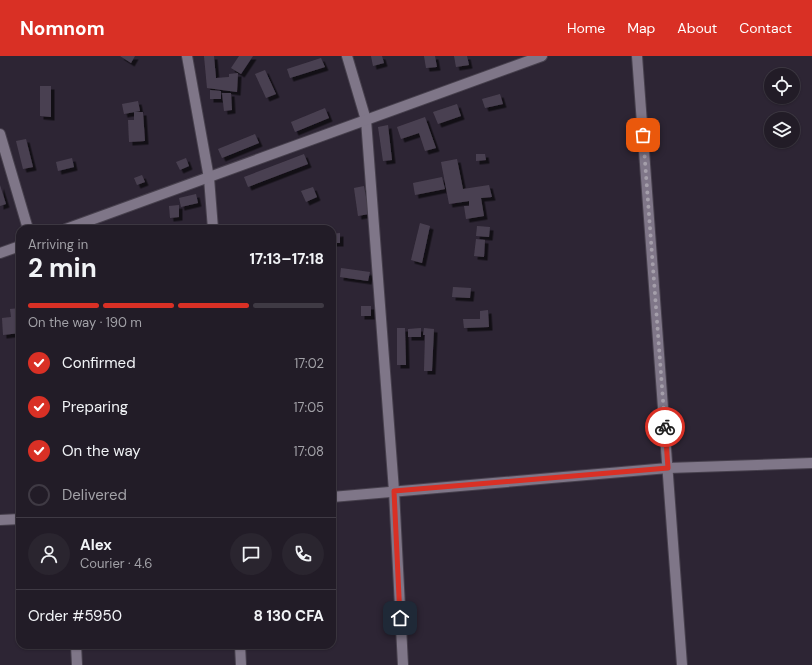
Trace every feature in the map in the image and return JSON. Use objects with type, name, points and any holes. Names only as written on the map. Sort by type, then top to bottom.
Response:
[{"type":"street","points":[[187,56],[209,178],[213,225]]},
{"type":"street","points":[[348,56],[366,120],[394,491],[403,665]]},
{"type":"street","points":[[77,225],[542,56]]},
{"type":"street","points":[[637,56],[682,665]]},
{"type":"street","points":[[0,134],[27,225]]},
{"type":"street","points":[[0,253],[16,247]]},
{"type":"street","points":[[336,497],[668,468],[812,463]]},
{"type":"street","points":[[0,520],[16,519]]},
{"type":"street","points":[[76,649],[77,665]]},
{"type":"street","points":[[240,649],[241,665]]},
{"type":"building","points":[[120,56],[135,56],[131,63]]},
{"type":"building","points":[[204,56],[214,56],[216,78],[229,77],[229,74],[238,73],[237,92],[207,88]]},
{"type":"building","points":[[239,56],[253,56],[241,74],[231,68]]},
{"type":"building","points":[[371,56],[382,56],[384,63],[373,66]]},
{"type":"building","points":[[424,56],[435,56],[437,67],[426,68]]},
{"type":"building","points":[[454,56],[467,56],[469,65],[456,67]]},
{"type":"building","points":[[321,58],[325,67],[290,78],[287,69]]},
{"type":"building","points":[[265,70],[276,94],[266,98],[255,74]]},
{"type":"building","points":[[40,86],[51,86],[51,117],[40,116]]},
{"type":"building","points":[[210,90],[221,91],[221,99],[210,99]]},
{"type":"building","points":[[222,93],[231,93],[232,110],[224,111]]},
{"type":"building","points":[[500,94],[503,104],[485,108],[482,99]]},
{"type":"building","points":[[138,101],[140,111],[124,114],[122,104]]},
{"type":"building","points":[[457,104],[461,116],[438,124],[433,112]]},
{"type":"building","points":[[325,108],[329,118],[295,132],[291,122]]},
{"type":"building","points":[[134,112],[143,112],[145,141],[129,142],[128,120],[134,120]]},
{"type":"building","points":[[425,117],[436,148],[425,151],[419,133],[401,139],[397,127]]},
{"type":"building","points":[[388,125],[392,160],[383,161],[378,127]]},
{"type":"building","points":[[255,134],[259,143],[222,158],[218,149]]},
{"type":"building","points":[[26,139],[33,167],[23,169],[16,141]]},
{"type":"building","points":[[304,154],[308,164],[248,187],[244,177]]},
{"type":"building","points":[[476,154],[485,154],[486,160],[476,161]]},
{"type":"building","points":[[72,158],[74,167],[58,171],[56,162]]},
{"type":"building","points":[[186,158],[189,166],[180,170],[176,162]]},
{"type":"building","points":[[457,159],[463,189],[489,185],[492,197],[481,198],[484,216],[466,219],[464,206],[469,206],[469,201],[449,204],[441,162]]},
{"type":"building","points":[[142,175],[145,182],[137,185],[134,178]]},
{"type":"building","points":[[442,177],[445,189],[415,195],[413,183]]},
{"type":"building","points":[[0,185],[6,204],[0,206]]},
{"type":"building","points":[[364,186],[369,214],[358,216],[354,188]]},
{"type":"building","points":[[313,187],[317,197],[306,202],[301,191]]},
{"type":"building","points":[[196,194],[198,203],[181,207],[179,198]]},
{"type":"building","points":[[179,205],[179,217],[170,218],[169,206]]},
{"type":"building","points":[[420,223],[430,226],[422,263],[411,260]]},
{"type":"building","points":[[477,226],[490,227],[489,237],[476,236]]},
{"type":"building","points":[[340,233],[340,243],[336,243],[336,234]]},
{"type":"building","points":[[476,239],[485,240],[484,257],[474,256]]},
{"type":"building","points":[[341,268],[370,272],[368,281],[340,277]]},
{"type":"building","points":[[453,287],[471,288],[470,298],[452,297]]},
{"type":"building","points":[[361,306],[371,306],[371,316],[361,316]]},
{"type":"building","points":[[16,308],[16,333],[3,335],[2,318],[11,317],[10,309]]},
{"type":"building","points":[[488,310],[489,327],[464,328],[463,319],[480,319],[480,311]]},
{"type":"building","points":[[397,328],[405,328],[406,365],[397,365]]},
{"type":"building","points":[[421,328],[421,337],[408,337],[408,329]]},
{"type":"building","points":[[424,328],[434,329],[432,371],[424,371]]},
{"type":"way so far","points":[[643,135],[665,427]]},
{"type":"route","points":[[400,618],[394,491],[668,468],[665,427]]}]
